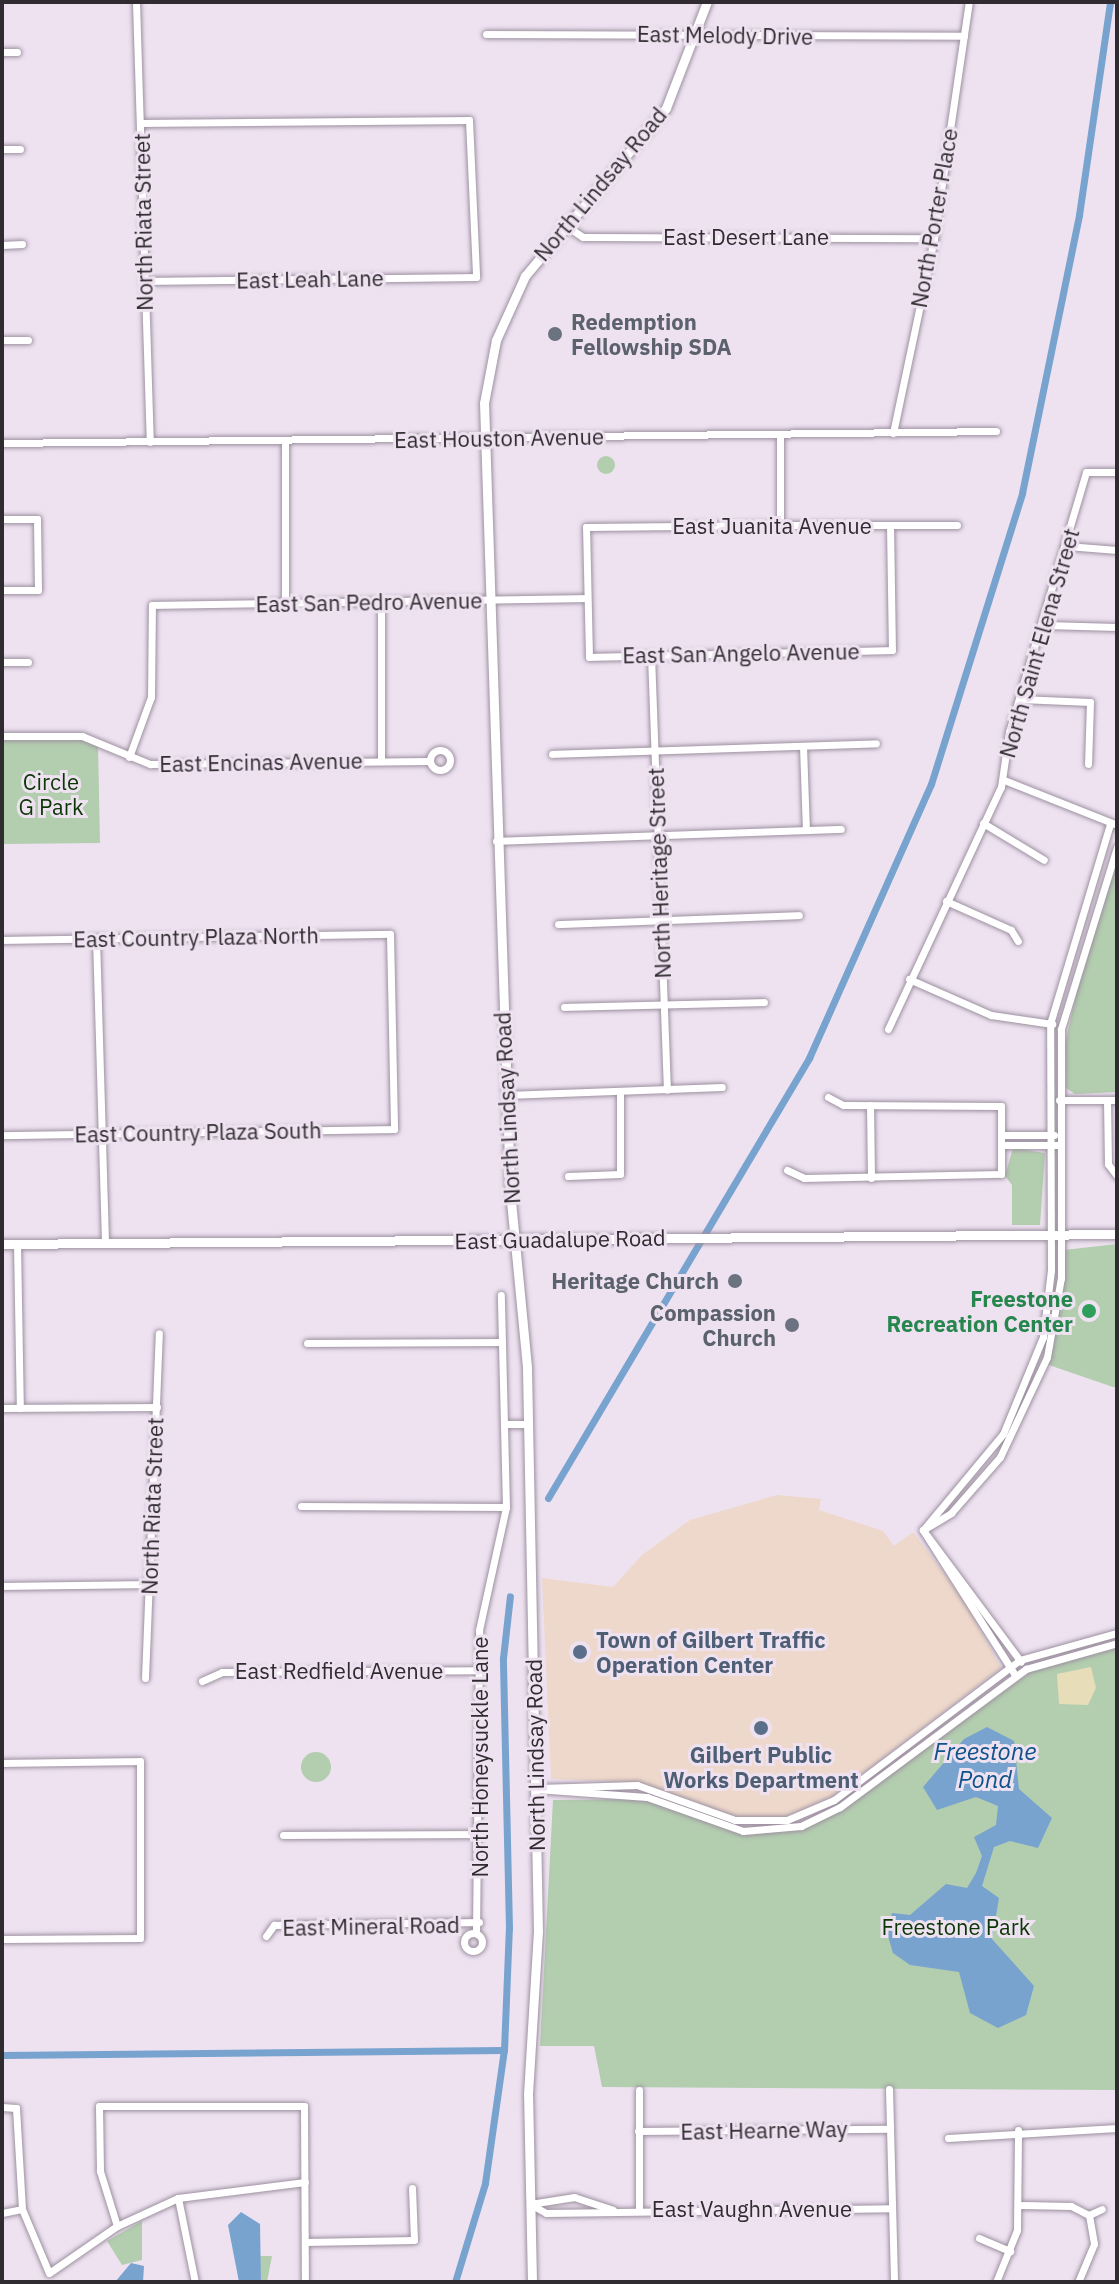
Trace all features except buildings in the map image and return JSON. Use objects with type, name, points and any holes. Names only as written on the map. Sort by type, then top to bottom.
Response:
[{"type":"main road","name":"North Lindsay Road","points":[[532,2282],[530,2204],[536,1789],[527,1424],[506,1095],[496,841],[483,438],[486,385],[504,317],[562,223],[647,134],[698,36],[707,2]]},
{"type":"main road","name":"East Guadalupe Road","points":[[2,1244],[1117,1234]]},
{"type":"street","name":"North Riata Street","points":[[136,2],[150,442]]},
{"type":"street","name":"North Porter Place","points":[[893,433],[934,238],[969,2]]},
{"type":"street","name":"East Melody Drive","points":[[486,34],[964,36]]},
{"type":"street","points":[[2,52],[17,52]]},
{"type":"street","name":"East Leah Lane","points":[[141,123],[469,120],[476,277],[144,281]]},
{"type":"street","points":[[2,149],[20,149]]},
{"type":"street","name":"East Desert Lane","points":[[562,223],[583,237],[934,238]]},
{"type":"street","points":[[2,245],[22,244]]},
{"type":"street","points":[[2,340],[28,340]]},
{"type":"street","name":"East Houston Avenue","points":[[2,443],[996,431]]},
{"type":"street","points":[[780,436],[780,525]]},
{"type":"street","points":[[285,441],[285,603]]},
{"type":"street","name":"North Saint Elena Street","points":[[888,1029],[1004,780],[1020,699],[1045,625],[1086,472],[1117,472]]},
{"type":"street","points":[[2,519],[37,519],[38,590],[2,590]]},
{"type":"street","name":"East San Angelo Avenue","points":[[587,598],[589,657],[892,650],[890,525]]},
{"type":"street","name":"East Juanita Avenue","points":[[587,598],[586,527],[957,525]]},
{"type":"street","points":[[1067,546],[1117,550]]},
{"type":"street","name":"East San Pedro Avenue","points":[[129,757],[151,697],[152,605],[587,598]]},
{"type":"street","points":[[381,602],[381,760]]},
{"type":"street","points":[[1045,625],[1117,627]]},
{"type":"street","name":"North Heritage Street","points":[[651,655],[667,1090]]},
{"type":"street","points":[[2,662],[28,662]]},
{"type":"street","points":[[1020,699],[1090,702],[1088,764]]},
{"type":"street","name":"East Encinas Avenue","points":[[2,736],[82,736],[150,764],[430,761]]},
{"type":"street","points":[[552,754],[876,743]]},
{"type":"street","points":[[803,746],[806,830]]},
{"type":"street","points":[[1004,780],[1113,825],[1050,1024],[1050,1145],[1056,1235]]},
{"type":"street","points":[[983,823],[1044,860]]},
{"type":"street","points":[[496,841],[841,829]]},
{"type":"street","points":[[923,1530],[972,1492],[1026,1412],[1054,1331],[1062,1025],[1117,847]]},
{"type":"street","points":[[946,901],[1011,930],[1018,941]]},
{"type":"street","points":[[558,924],[799,915]]},
{"type":"street","name":"East Country Plaza North","points":[[2,940],[390,934],[394,1129]]},
{"type":"street","points":[[96,938],[105,1243]]},
{"type":"street","points":[[909,979],[991,1015],[1062,1025]]},
{"type":"street","points":[[564,1007],[764,1002]]},
{"type":"street","points":[[506,1095],[722,1087]]},
{"type":"street","points":[[568,1176],[620,1174],[620,1091]]},
{"type":"street","points":[[787,1170],[804,1178],[1001,1174],[1001,1106],[870,1105],[828,1097]]},
{"type":"street","points":[[1049,1100],[1117,1100]]},
{"type":"street","points":[[1107,1100],[1108,1168],[1117,1176]]},
{"type":"street","points":[[870,1105],[871,1178]]},
{"type":"street","name":"East Country Plaza South","points":[[2,1135],[394,1129]]},
{"type":"street","points":[[1003,1135],[1061,1135]]},
{"type":"street","points":[[1003,1145],[1061,1145]]},
{"type":"street","points":[[17,1244],[20,1408]]},
{"type":"street","name":"North Honeysuckle Lane","points":[[476,1933],[479,1922],[480,1834],[477,1670],[482,1607],[506,1507],[501,1295]]},
{"type":"street","name":"North Riata Street","points":[[145,1678],[159,1333]]},
{"type":"street","points":[[307,1343],[502,1342]]},
{"type":"street","points":[[2,1408],[157,1407]]},
{"type":"street","points":[[504,1424],[527,1424]]},
{"type":"street","points":[[301,1506],[506,1507]]},
{"type":"street","points":[[923,1530],[1026,1669]]},
{"type":"street","points":[[923,1530],[1015,1675]]},
{"type":"street","points":[[2,1586],[149,1584]]},
{"type":"street","points":[[536,1789],[637,1785],[735,1820],[787,1820],[834,1800],[1020,1660],[1117,1633]]},
{"type":"street","points":[[536,1789],[635,1795],[730,1829],[786,1829],[832,1812],[1015,1675],[1026,1669],[1117,1643]]},
{"type":"street","name":"East Redfield Avenue","points":[[202,1681],[222,1672],[477,1670]]},
{"type":"street","points":[[2,1763],[140,1761],[140,1938],[2,1939]]},
{"type":"street","points":[[283,1835],[480,1834]]},
{"type":"street","name":"East Mineral Road","points":[[266,1936],[274,1925],[479,1922]]},
{"type":"street","points":[[889,2089],[894,2282]]},
{"type":"street","points":[[639,2090],[639,2210]]},
{"type":"street","points":[[117,2226],[100,2171],[99,2106],[304,2106],[305,2282]]},
{"type":"street","points":[[2,2107],[16,2108],[22,2209],[49,2273],[117,2226],[178,2198],[305,2182]]},
{"type":"street","points":[[948,2138],[1018,2130],[1117,2128]]},
{"type":"street","name":"East Hearne Way","points":[[638,2131],[890,2129]]},
{"type":"street","points":[[996,2282],[1010,2251],[1018,2205],[1018,2130]]},
{"type":"street","points":[[305,2242],[414,2240],[412,2188]]},
{"type":"street","name":"East Vaughn Avenue","points":[[530,2204],[574,2197],[613,2210]]},
{"type":"street","points":[[178,2198],[195,2282]]},
{"type":"street","name":"East Vaughn Avenue","points":[[530,2204],[546,2213],[892,2208]]},
{"type":"street","points":[[1018,2205],[1071,2206],[1089,2215],[1095,2228],[1078,2282]]},
{"type":"street","points":[[2,2213],[22,2209]]},
{"type":"street","points":[[1089,2215],[1102,2209]]},
{"type":"street","points":[[979,2238],[1010,2251]]},
{"type":"shaded area","points":[[777,1495],[821,1499],[819,1510],[883,1531],[894,1546],[913,1532],[962,1597],[1001,1668],[833,1796],[784,1817],[743,1819],[641,1783],[551,1779],[542,1578],[613,1587],[642,1555],[690,1520]]},
{"type":"green space","points":[[606,456],[615,465],[606,474],[597,465]]},
{"type":"green space","name":"Circle G Park","points":[[70,737],[98,744],[100,843],[2,844],[2,738]]},
{"type":"green space","points":[[1117,864],[1117,1092],[1075,1094],[1066,1088],[1065,1044],[1087,946]]},
{"type":"green space","points":[[1013,1148],[1045,1153],[1040,1225],[1012,1225],[1012,1185],[1005,1176]]},
{"type":"green space","name":"Freestone Recreation Center","points":[[1117,1244],[1117,1387],[1113,1387],[1049,1365],[1064,1250]]},
{"type":"green space","name":"Freestone Park","points":[[1117,1647],[1117,2090],[602,2087],[594,2046],[540,2046],[553,1800],[640,1799],[749,1835],[803,1829],[840,1811],[1040,1665]]},
{"type":"green space","points":[[316,1752],[326,1757],[331,1767],[326,1777],[316,1782],[306,1777],[301,1767],[306,1757]]},
{"type":"green space","points":[[142,2221],[142,2260],[122,2265],[107,2241]]},
{"type":"green space","points":[[260,2256],[272,2256],[267,2282],[261,2282]]},
{"type":"sand","points":[[1091,1667],[1096,1688],[1088,1705],[1059,1704],[1057,1674]]},
{"type":"water","name":"Freestone Pond","points":[[987,1727],[1014,1741],[1019,1789],[1052,1818],[1038,1848],[1010,1841],[994,1847],[982,1886],[999,1898],[992,1939],[1034,1986],[1026,2015],[998,2028],[970,2013],[959,1972],[910,1965],[893,1953],[887,1933],[892,1913],[910,1915],[946,1884],[967,1888],[976,1873],[982,1856],[974,1837],[996,1825],[998,1806],[976,1797],[937,1810],[923,1787],[964,1739]]},
{"type":"water","points":[[241,2212],[260,2224],[261,2282],[239,2282],[228,2225]]},
{"type":"water","points":[[131,2263],[144,2266],[143,2282],[115,2282]]},
{"type":"waterway","points":[[548,1498],[809,1058],[931,784],[1022,493],[1079,215],[1110,2]]},
{"type":"waterway","points":[[455,2282],[485,2183],[504,2050],[509,1928],[503,1658],[510,1596]]},
{"type":"waterway","points":[[2,2055],[504,2050]]},
{"type":"place","name":"Redemption Fellowship SDA","points":[[555,334]]},
{"type":"place","name":"Heritage Church","points":[[735,1281]]},
{"type":"place","name":"Freestone Recreation Center","points":[[1089,1311]]},
{"type":"place","name":"Compassion Church","points":[[792,1325]]},
{"type":"place","name":"Town of Gilbert Traffic Operation Center","points":[[580,1652]]},
{"type":"place","name":"Gilbert Public Works Department","points":[[761,1728]]}]
